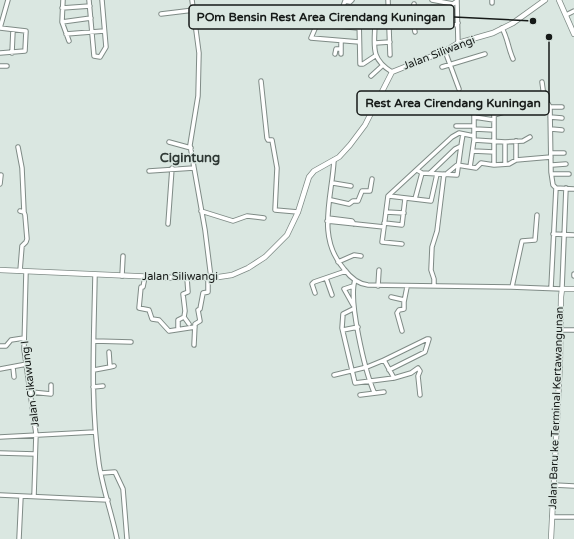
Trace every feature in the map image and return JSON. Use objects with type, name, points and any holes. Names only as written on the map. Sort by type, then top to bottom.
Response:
[{"type":"main road","name":"Jalan Siliwangi","points":[[0,270],[187,278],[209,278],[241,272],[265,257],[287,235],[298,212],[309,177],[314,171],[334,160],[344,152],[365,125],[392,72],[445,51],[458,43],[493,33],[546,0]]},
{"type":"main road","points":[[559,0],[574,34]]},
{"type":"main road","points":[[562,289],[574,289]]},
{"type":"main road","name":"Jalan Baru ke Terminal Kertawangunan","points":[[552,539],[562,289]]},
{"type":"street","points":[[0,53],[25,51],[26,31],[0,28],[8,0]]},
{"type":"street","points":[[63,0],[62,22],[69,41]]},
{"type":"street","points":[[89,0],[94,56],[100,57],[106,47],[102,0]]},
{"type":"street","points":[[192,0],[199,53],[198,96],[191,135],[191,148],[201,211],[209,278],[208,292],[204,293],[200,310],[198,310],[200,321],[195,324],[194,345]]},
{"type":"street","points":[[352,0],[350,2],[345,1],[342,8],[343,10],[375,21],[411,13],[414,4]]},
{"type":"street","points":[[388,0],[390,55]]},
{"type":"street","points":[[432,0],[453,4],[457,1],[458,43]]},
{"type":"street","points":[[62,8],[90,6]]},
{"type":"street","points":[[161,14],[202,9]]},
{"type":"street","points":[[566,15],[574,11]]},
{"type":"street","points":[[345,27],[349,12]]},
{"type":"street","points":[[359,16],[358,28],[360,64],[363,64],[375,56]]},
{"type":"street","points":[[62,22],[91,18]]},
{"type":"street","points":[[389,27],[420,20],[457,25],[458,23]]},
{"type":"street","points":[[375,21],[375,56],[382,66],[392,72]]},
{"type":"street","points":[[413,22],[415,32]]},
{"type":"street","points":[[358,28],[317,24],[311,38],[359,42]]},
{"type":"street","points":[[502,28],[508,40],[508,46],[513,59]]},
{"type":"street","points":[[12,53],[14,30]]},
{"type":"street","points":[[66,34],[104,31]]},
{"type":"street","points":[[341,41],[341,54]]},
{"type":"street","points":[[375,43],[390,42]]},
{"type":"street","points":[[335,54],[336,49],[341,50]]},
{"type":"street","points":[[445,51],[459,89]]},
{"type":"street","points":[[442,67],[485,54]]},
{"type":"street","points":[[0,66],[7,66]]},
{"type":"street","points":[[371,76],[382,66]]},
{"type":"street","points":[[261,81],[267,138],[268,140],[272,140],[277,165],[276,210],[298,212]]},
{"type":"street","points":[[542,82],[544,97],[550,107],[552,174],[553,185],[556,188],[552,288]]},
{"type":"street","points":[[474,117],[494,118],[504,112],[502,99]]},
{"type":"street","points":[[470,167],[473,151],[474,117],[476,108],[484,107],[490,109],[494,118],[494,165]]},
{"type":"street","points":[[550,107],[562,107]]},
{"type":"street","points":[[550,117],[562,118]]},
{"type":"street","points":[[456,126],[494,130]]},
{"type":"street","points":[[551,129],[562,130]]},
{"type":"street","points":[[402,244],[382,242],[388,196],[452,137],[459,133],[494,142],[505,142],[530,137]]},
{"type":"street","points":[[416,170],[422,173],[456,176],[464,134]]},
{"type":"street","points":[[516,141],[516,160]]},
{"type":"street","points":[[169,142],[191,148]]},
{"type":"street","points":[[504,164],[505,142]]},
{"type":"street","points":[[430,173],[461,146]]},
{"type":"street","points":[[18,147],[22,168],[22,211],[27,241],[22,246],[20,271]]},
{"type":"street","points":[[473,151],[494,152]]},
{"type":"street","points":[[471,162],[494,165],[508,164],[516,160],[564,154]]},
{"type":"street","points":[[334,160],[333,183],[327,220],[327,232],[331,248],[338,262],[354,279],[361,284],[407,287],[512,287],[562,289],[566,188]]},
{"type":"street","points":[[434,286],[434,277],[431,270],[432,247],[437,231],[444,174],[453,167],[478,167],[481,163]]},
{"type":"street","points":[[552,165],[566,164]]},
{"type":"street","points":[[168,224],[172,168]]},
{"type":"street","points":[[149,170],[194,168]]},
{"type":"street","points":[[415,199],[422,173]]},
{"type":"street","points":[[388,196],[432,201],[437,174]]},
{"type":"street","points":[[552,174],[569,174]]},
{"type":"street","points":[[0,184],[1,175]]},
{"type":"street","points":[[331,200],[349,204],[353,200],[358,202],[362,191],[369,192],[372,179]]},
{"type":"street","points":[[333,183],[351,186]]},
{"type":"street","points":[[556,188],[574,189]]},
{"type":"street","points":[[327,220],[354,224],[402,225],[405,199]]},
{"type":"street","points":[[201,211],[233,221],[247,216],[264,218]]},
{"type":"street","points":[[386,212],[404,213]]},
{"type":"street","points":[[512,287],[522,240],[535,240],[537,215]]},
{"type":"street","points":[[553,234],[574,235]]},
{"type":"street","points":[[338,262],[354,255],[361,256]]},
{"type":"street","points":[[122,276],[123,256]]},
{"type":"street","points":[[378,286],[379,270]]},
{"type":"street","points":[[315,293],[313,283],[346,271]]},
{"type":"street","name":"Jalan Cikawung I","points":[[26,272],[24,338],[36,434],[34,496]]},
{"type":"street","points":[[95,275],[93,387],[95,432],[101,473],[117,537],[126,534]]},
{"type":"street","points":[[144,277],[143,287],[141,287],[139,308],[149,310],[152,319],[159,320],[169,331],[195,327]]},
{"type":"street","points":[[187,278],[188,292],[183,294],[185,311],[184,317],[189,324]]},
{"type":"street","points":[[326,278],[332,295]]},
{"type":"street","points":[[354,279],[351,286],[353,307],[374,392]]},
{"type":"street","points":[[351,286],[344,290],[353,307]]},
{"type":"street","points":[[402,331],[398,313],[399,310],[404,309],[404,300],[407,287]]},
{"type":"street","points":[[390,297],[404,300]]},
{"type":"street","points":[[353,307],[343,314],[343,330],[355,384],[371,380],[394,378],[411,373],[418,368],[420,371],[418,375],[420,395]]},
{"type":"street","points":[[178,328],[178,320],[184,317]]},
{"type":"street","points":[[343,330],[358,327]]},
{"type":"street","points":[[561,330],[574,330]]},
{"type":"street","points":[[0,346],[6,346],[11,340],[24,338]]},
{"type":"street","points":[[334,375],[367,367],[427,338],[429,340],[425,352],[389,370]]},
{"type":"street","points":[[94,341],[131,342]]},
{"type":"street","points":[[94,370],[112,366],[109,352]]},
{"type":"street","points":[[384,360],[394,378]]},
{"type":"street","points":[[0,369],[27,364]]},
{"type":"street","points":[[13,367],[14,377]]},
{"type":"street","points":[[411,373],[418,375]]},
{"type":"street","points":[[30,392],[51,394],[51,385]]},
{"type":"street","points":[[93,387],[103,386]]},
{"type":"street","points":[[360,395],[374,392],[384,392]]},
{"type":"street","points":[[0,437],[95,432]]},
{"type":"street","points":[[0,453],[35,454]]},
{"type":"street","points":[[101,473],[115,472],[122,488],[127,539]]},
{"type":"street","points":[[554,485],[574,486]]},
{"type":"street","points":[[0,495],[108,500]]},
{"type":"street","points":[[19,539],[21,496]]},
{"type":"street","points":[[552,517],[574,517]]},
{"type":"place","name":"POm Bensin Rest Area Cirendang Kuningan","points":[[533,21]]},
{"type":"place","name":"Rest Area Cirendang Kuningan","points":[[549,37]]},
{"type":"district","name":"Cigintung","points":[[190,158]]}]
